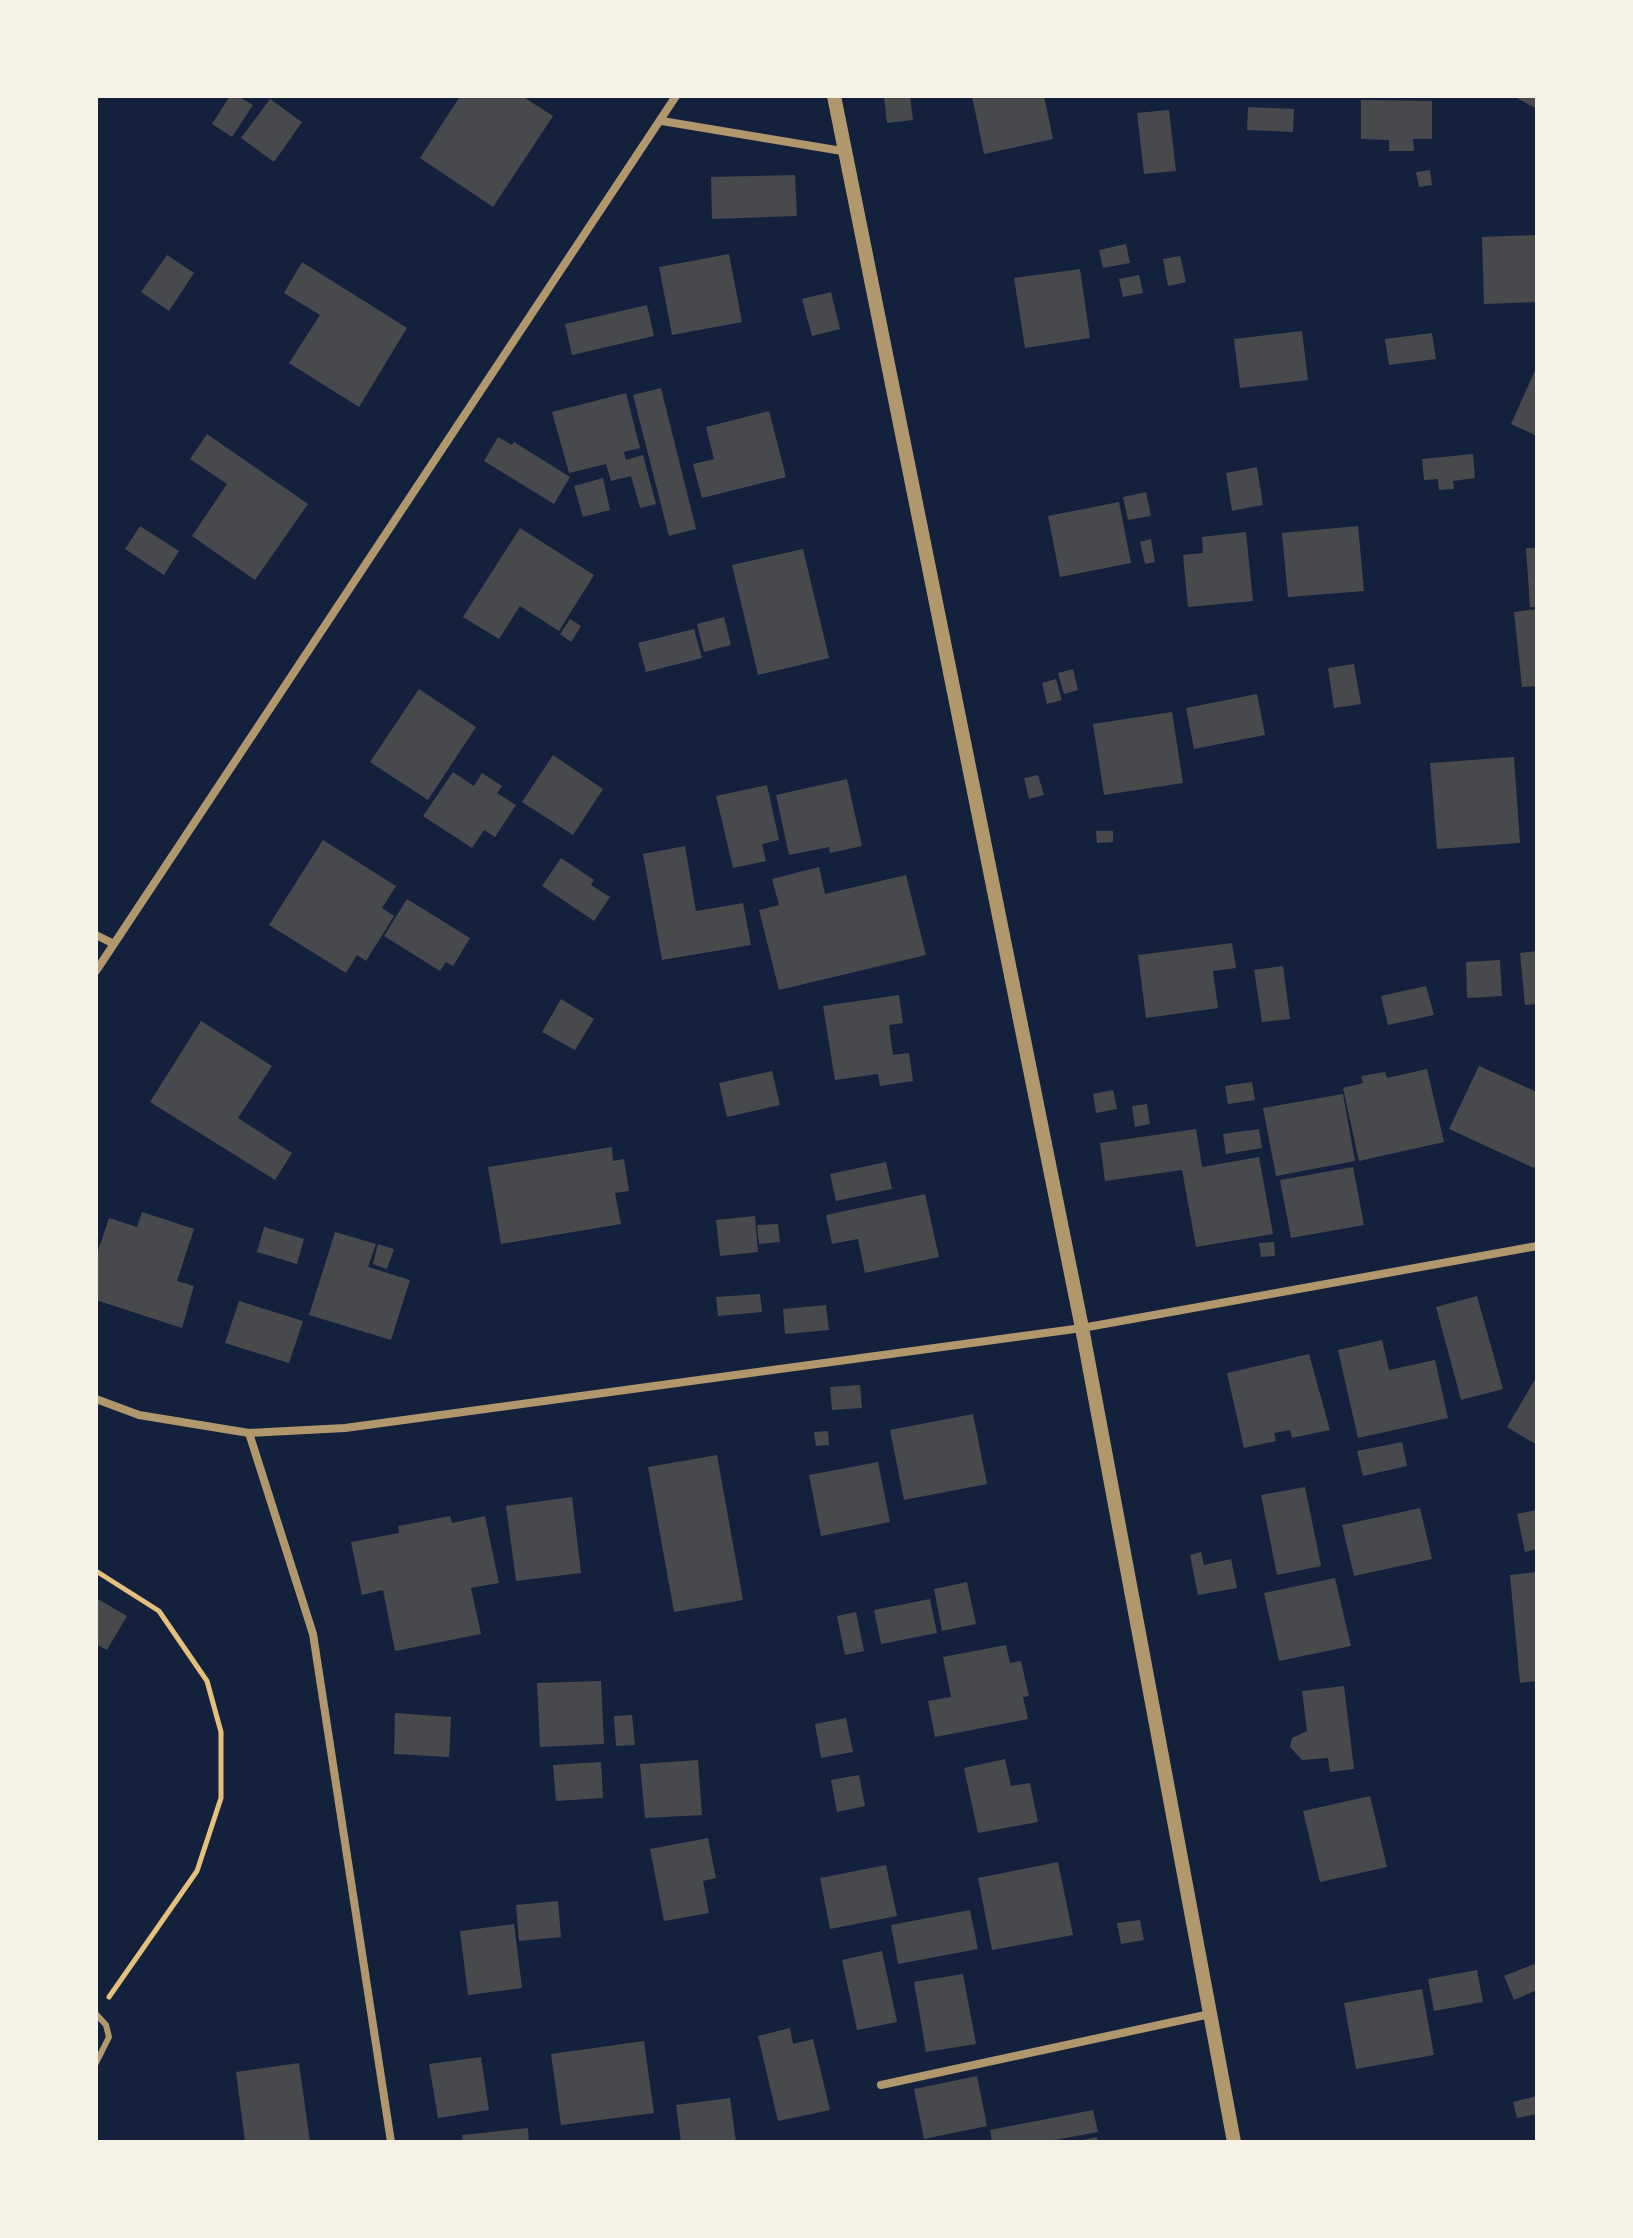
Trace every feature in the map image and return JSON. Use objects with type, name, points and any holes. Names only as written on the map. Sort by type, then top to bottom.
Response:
[{"type":"street","points":[[96,971],[676,96]]},
{"type":"street","points":[[834,96],[842,151],[1082,1328],[1234,2142]]},
{"type":"street","points":[[662,121],[842,151]]},
{"type":"street","points":[[96,935],[114,944]]},
{"type":"street","points":[[96,1399],[139,1415],[249,1433],[345,1428],[1082,1328],[1537,1246]]},
{"type":"street","points":[[249,1433],[313,1634],[391,2142]]},
{"type":"street","points":[[881,2085],[1210,2014]]},
{"type":"lane","points":[[96,2014],[106,2025],[109,2037],[96,2063]]},
{"type":"path","points":[[96,1571],[159,1611],[207,1681],[221,1732],[221,1798],[197,1871],[96,2014]]},
{"type":"building","points":[[230,96],[238,96],[253,105],[232,137],[212,124]]},
{"type":"building","points":[[456,96],[522,96],[553,116],[493,207],[420,158],[459,98]]},
{"type":"building","points":[[884,96],[910,96],[913,120],[887,123]]},
{"type":"building","points":[[972,96],[1044,96],[1053,139],[984,154]]},
{"type":"building","points":[[1513,96],[1537,96],[1537,109]]},
{"type":"building","points":[[270,99],[302,122],[274,162],[241,138]]},
{"type":"building","points":[[1361,100],[1432,101],[1432,139],[1413,139],[1414,151],[1389,151],[1389,140],[1361,139]]},
{"type":"building","points":[[1248,107],[1294,109],[1293,132],[1247,130]]},
{"type":"building","points":[[1169,110],[1176,171],[1144,174],[1137,113]]},
{"type":"building","points":[[1430,170],[1432,185],[1419,187],[1416,172]]},
{"type":"building","points":[[795,175],[797,216],[712,219],[711,177]]},
{"type":"building","points":[[1537,235],[1537,302],[1484,304],[1482,237]]},
{"type":"building","points":[[1126,244],[1130,263],[1103,268],[1099,250]]},
{"type":"building","points":[[729,254],[742,322],[672,335],[659,267]]},
{"type":"building","points":[[167,255],[194,273],[169,311],[141,292]]},
{"type":"building","points":[[1180,256],[1186,282],[1168,286],[1163,259]]},
{"type":"building","points":[[302,262],[407,328],[359,407],[289,363],[320,315],[284,293]]},
{"type":"building","points":[[1080,269],[1090,338],[1025,348],[1014,278]]},
{"type":"building","points":[[1139,275],[1143,293],[1123,297],[1119,279]]},
{"type":"building","points":[[831,292],[840,329],[812,336],[802,299]]},
{"type":"building","points":[[647,305],[654,336],[572,355],[565,324]]},
{"type":"building","points":[[1302,331],[1308,380],[1240,388],[1234,339]]},
{"type":"building","points":[[1432,333],[1436,359],[1389,365],[1385,339]]},
{"type":"building","points":[[1537,366],[1537,436],[1511,424]]},
{"type":"building","points":[[661,388],[696,529],[669,536],[633,395]]},
{"type":"building","points":[[626,393],[640,448],[624,452],[626,460],[643,455],[656,504],[640,508],[631,476],[611,481],[606,464],[569,473],[552,412]]},
{"type":"building","points":[[769,411],[786,477],[702,498],[693,464],[714,459],[706,427]]},
{"type":"building","points":[[207,434],[308,504],[255,580],[192,536],[227,484],[190,459]]},
{"type":"building","points":[[498,437],[512,445],[514,442],[570,477],[554,504],[484,461]]},
{"type":"building","points":[[1473,454],[1475,478],[1453,481],[1454,489],[1439,490],[1438,479],[1424,480],[1422,459]]},
{"type":"building","points":[[1257,467],[1263,505],[1232,511],[1226,473]]},
{"type":"building","points":[[603,478],[610,510],[583,517],[574,486]]},
{"type":"building","points":[[1146,492],[1151,516],[1128,520],[1123,497]]},
{"type":"building","points":[[1119,502],[1131,563],[1060,577],[1048,516]]},
{"type":"building","points":[[140,526],[179,551],[164,575],[125,549]]},
{"type":"building","points":[[1358,526],[1364,591],[1288,597],[1282,533]]},
{"type":"building","points":[[520,528],[594,575],[559,631],[520,606],[499,639],[463,617]]},
{"type":"building","points":[[1246,532],[1253,601],[1188,607],[1183,555],[1203,553],[1202,537]]},
{"type":"building","points":[[1151,539],[1155,562],[1145,564],[1140,542]]},
{"type":"building","points":[[1526,548],[1537,548],[1537,607],[1530,607]]},
{"type":"building","points":[[803,549],[829,658],[758,675],[732,565]]},
{"type":"building","points":[[1537,609],[1537,686],[1522,687],[1514,612]]},
{"type":"building","points":[[724,617],[731,645],[704,652],[697,624]]},
{"type":"building","points":[[570,619],[581,626],[571,642],[560,634]]},
{"type":"building","points":[[694,629],[702,658],[646,672],[638,643]]},
{"type":"building","points":[[1354,664],[1361,704],[1334,708],[1328,668]]},
{"type":"building","points":[[1073,669],[1078,690],[1064,694],[1058,673]]},
{"type":"building","points":[[1056,679],[1062,700],[1047,704],[1042,683]]},
{"type":"building","points":[[419,689],[476,727],[428,800],[370,762]]},
{"type":"building","points":[[1257,694],[1265,735],[1194,749],[1186,708]]},
{"type":"building","points":[[1172,712],[1183,783],[1104,795],[1093,724]]},
{"type":"building","points":[[553,755],[603,789],[573,835],[522,802]]},
{"type":"building","points":[[1514,757],[1520,843],[1437,849],[1430,763]]},
{"type":"building","points":[[453,772],[474,786],[482,773],[502,786],[497,793],[516,805],[495,837],[484,830],[472,848],[423,816]]},
{"type":"building","points":[[1038,775],[1044,795],[1029,799],[1024,778]]},
{"type":"building","points":[[847,779],[862,846],[830,853],[829,847],[789,855],[776,795]]},
{"type":"building","points":[[767,785],[779,840],[762,844],[766,861],[733,868],[716,796]]},
{"type":"building","points":[[1096,831],[1113,831],[1113,842],[1097,843]]},
{"type":"building","points":[[323,840],[396,886],[382,908],[394,916],[366,961],[357,955],[346,973],[269,925]]},
{"type":"building","points":[[685,846],[696,911],[743,903],[751,945],[662,960],[643,854]]},
{"type":"building","points":[[561,858],[594,880],[591,885],[610,897],[594,921],[542,886]]},
{"type":"building","points":[[819,867],[825,894],[906,875],[926,955],[779,990],[759,910],[779,905],[772,879]]},
{"type":"building","points":[[407,899],[470,938],[453,966],[446,962],[440,971],[384,936]]},
{"type":"building","points":[[1232,943],[1236,968],[1213,971],[1218,1008],[1146,1018],[1138,955]]},
{"type":"building","points":[[1537,951],[1537,1004],[1525,1005],[1520,953]]},
{"type":"building","points":[[1500,960],[1502,996],[1467,998],[1466,962]]},
{"type":"building","points":[[1283,966],[1290,1019],[1262,1022],[1254,970]]},
{"type":"building","points":[[1426,986],[1434,1015],[1388,1025],[1381,996]]},
{"type":"building","points":[[899,995],[903,1023],[889,1025],[893,1055],[909,1053],[913,1081],[880,1086],[878,1074],[835,1080],[823,1006]]},
{"type":"building","points":[[561,999],[594,1019],[575,1050],[542,1032]]},
{"type":"building","points":[[201,1021],[272,1066],[238,1118],[292,1153],[275,1180],[150,1102]]},
{"type":"building","points":[[1479,1066],[1537,1092],[1537,1160],[1534,1168],[1449,1129]]},
{"type":"building","points":[[1427,1069],[1444,1142],[1359,1161],[1343,1088],[1363,1083],[1361,1076],[1385,1072],[1387,1078]]},
{"type":"building","points":[[772,1071],[780,1105],[727,1117],[719,1083]]},
{"type":"building","points":[[1252,1082],[1255,1100],[1228,1104],[1225,1086]]},
{"type":"building","points":[[1113,1090],[1117,1109],[1096,1113],[1093,1094]]},
{"type":"building","points":[[1343,1094],[1355,1161],[1276,1176],[1263,1108]]},
{"type":"building","points":[[1147,1104],[1150,1124],[1135,1127],[1132,1106]]},
{"type":"building","points":[[1196,1129],[1202,1167],[1259,1157],[1273,1234],[1196,1247],[1182,1170],[1105,1181],[1100,1143]]},
{"type":"building","points":[[1259,1129],[1262,1148],[1226,1154],[1223,1134]]},
{"type":"building","points":[[612,1147],[613,1161],[624,1159],[629,1191],[615,1193],[621,1224],[501,1244],[488,1167]]},
{"type":"building","points":[[886,1162],[892,1189],[836,1201],[830,1174]]},
{"type":"building","points":[[1353,1167],[1364,1225],[1291,1238],[1280,1180]]},
{"type":"building","points":[[925,1194],[939,1257],[865,1273],[858,1239],[832,1244],[826,1215]]},
{"type":"building","points":[[142,1212],[194,1229],[177,1281],[194,1286],[182,1328],[96,1300],[96,1257],[109,1218],[137,1227]]},
{"type":"building","points":[[755,1216],[758,1252],[720,1256],[716,1220]]},
{"type":"building","points":[[778,1224],[780,1242],[759,1244],[757,1225]]},
{"type":"building","points":[[264,1227],[304,1239],[297,1264],[257,1252]]},
{"type":"building","points":[[335,1232],[376,1244],[368,1267],[410,1280],[391,1340],[309,1315]]},
{"type":"building","points":[[1274,1242],[1275,1256],[1261,1257],[1259,1243]]},
{"type":"building","points":[[378,1244],[394,1249],[387,1269],[373,1264]]},
{"type":"building","points":[[760,1294],[762,1312],[718,1316],[716,1297]]},
{"type":"building","points":[[1477,1296],[1503,1389],[1461,1400],[1436,1307]]},
{"type":"building","points":[[239,1301],[303,1321],[289,1363],[225,1343]]},
{"type":"building","points":[[826,1305],[829,1330],[785,1334],[783,1309]]},
{"type":"building","points":[[1382,1340],[1389,1370],[1435,1360],[1448,1418],[1358,1438],[1338,1350]]},
{"type":"building","points":[[1309,1354],[1330,1430],[1292,1438],[1290,1430],[1274,1433],[1276,1441],[1244,1448],[1227,1373]]},
{"type":"building","points":[[1537,1376],[1537,1445],[1507,1427]]},
{"type":"building","points":[[860,1385],[862,1408],[832,1410],[830,1387]]},
{"type":"building","points":[[973,1414],[987,1484],[904,1500],[890,1430]]},
{"type":"building","points":[[828,1431],[829,1445],[816,1446],[814,1432]]},
{"type":"building","points":[[1402,1442],[1407,1466],[1363,1476],[1357,1451]]},
{"type":"building","points":[[717,1455],[743,1600],[674,1612],[648,1467]]},
{"type":"building","points":[[878,1462],[890,1522],[821,1536],[809,1475]]},
{"type":"building","points":[[1305,1487],[1321,1566],[1277,1575],[1261,1495]]},
{"type":"building","points":[[572,1497],[581,1573],[516,1581],[506,1506]]},
{"type":"building","points":[[1420,1508],[1432,1559],[1354,1576],[1342,1525]]},
{"type":"building","points":[[1537,1510],[1537,1549],[1525,1552],[1517,1514]]},
{"type":"building","points":[[450,1516],[452,1523],[485,1516],[499,1583],[471,1588],[481,1634],[395,1651],[383,1590],[362,1595],[351,1542],[399,1533],[398,1526]]},
{"type":"building","points":[[1201,1552],[1204,1565],[1231,1559],[1237,1588],[1198,1595],[1190,1555]]},
{"type":"building","points":[[1537,1572],[1537,1681],[1520,1683],[1510,1575]]},
{"type":"building","points":[[1335,1578],[1351,1646],[1279,1661],[1264,1593]]},
{"type":"building","points":[[967,1582],[976,1624],[942,1631],[934,1589]]},
{"type":"building","points":[[96,1598],[127,1616],[107,1650],[96,1644]]},
{"type":"building","points":[[930,1599],[937,1633],[881,1644],[874,1610]]},
{"type":"building","points":[[856,1612],[864,1651],[845,1655],[837,1616]]},
{"type":"building","points":[[1006,1645],[1010,1663],[1021,1661],[1029,1696],[1023,1697],[1028,1719],[935,1737],[928,1701],[951,1697],[943,1657]]},
{"type":"building","points":[[601,1681],[604,1744],[540,1747],[537,1683]]},
{"type":"building","points":[[1344,1686],[1354,1769],[1330,1772],[1328,1758],[1302,1760],[1290,1747],[1292,1738],[1307,1731],[1302,1691]]},
{"type":"building","points":[[395,1713],[451,1717],[449,1757],[394,1754]]},
{"type":"building","points":[[632,1715],[635,1745],[616,1746],[614,1716]]},
{"type":"building","points":[[846,1718],[853,1752],[821,1758],[815,1724]]},
{"type":"building","points":[[1005,1759],[1011,1786],[1030,1783],[1038,1822],[978,1833],[964,1768]]},
{"type":"building","points":[[698,1760],[702,1815],[645,1818],[640,1764]]},
{"type":"building","points":[[601,1762],[603,1798],[556,1801],[553,1765]]},
{"type":"building","points":[[859,1775],[865,1806],[837,1812],[831,1780]]},
{"type":"building","points":[[1370,1796],[1387,1867],[1320,1882],[1303,1811]]},
{"type":"building","points":[[708,1838],[716,1878],[703,1881],[709,1913],[664,1921],[650,1849]]},
{"type":"building","points":[[1058,1862],[1073,1935],[992,1950],[978,1878]]},
{"type":"building","points":[[886,1865],[897,1916],[830,1929],[820,1878]]},
{"type":"building","points":[[558,1901],[561,1937],[519,1941],[516,1905]]},
{"type":"building","points":[[970,1910],[978,1949],[898,1964],[891,1925]]},
{"type":"building","points":[[1140,1920],[1144,1940],[1121,1944],[1117,1923]]},
{"type":"building","points":[[514,1924],[522,1988],[468,1995],[460,1931]]},
{"type":"building","points":[[882,1951],[897,2022],[857,2030],[842,1960]]},
{"type":"building","points":[[1537,1963],[1537,1990],[1514,2000],[1504,1976]]},
{"type":"building","points":[[1477,1970],[1483,2002],[1434,2011],[1428,1979]]},
{"type":"building","points":[[963,1974],[976,2044],[926,2052],[914,1982]]},
{"type":"building","points":[[1422,1989],[1434,2055],[1356,2069],[1344,2003]]},
{"type":"building","points":[[790,2028],[793,2044],[813,2039],[830,2110],[778,2121],[758,2036]]},
{"type":"building","points":[[644,2041],[654,2113],[561,2125],[551,2054]]},
{"type":"building","points":[[481,2057],[489,2110],[438,2118],[429,2064]]},
{"type":"building","points":[[299,2063],[310,2142],[245,2142],[236,2072]]},
{"type":"building","points":[[977,2076],[987,2126],[924,2139],[914,2089]]},
{"type":"building","points":[[1537,2096],[1537,2114],[1517,2118],[1513,2102]]},
{"type":"building","points":[[730,2098],[736,2142],[681,2142],[676,2105]]},
{"type":"building","points":[[1093,2110],[1098,2132],[1044,2142],[992,2142],[990,2130]]},
{"type":"building","points":[[528,2128],[529,2142],[463,2142],[462,2135]]},
{"type":"building","points":[[1097,2137],[1098,2142],[1078,2142],[1078,2141]]}]
